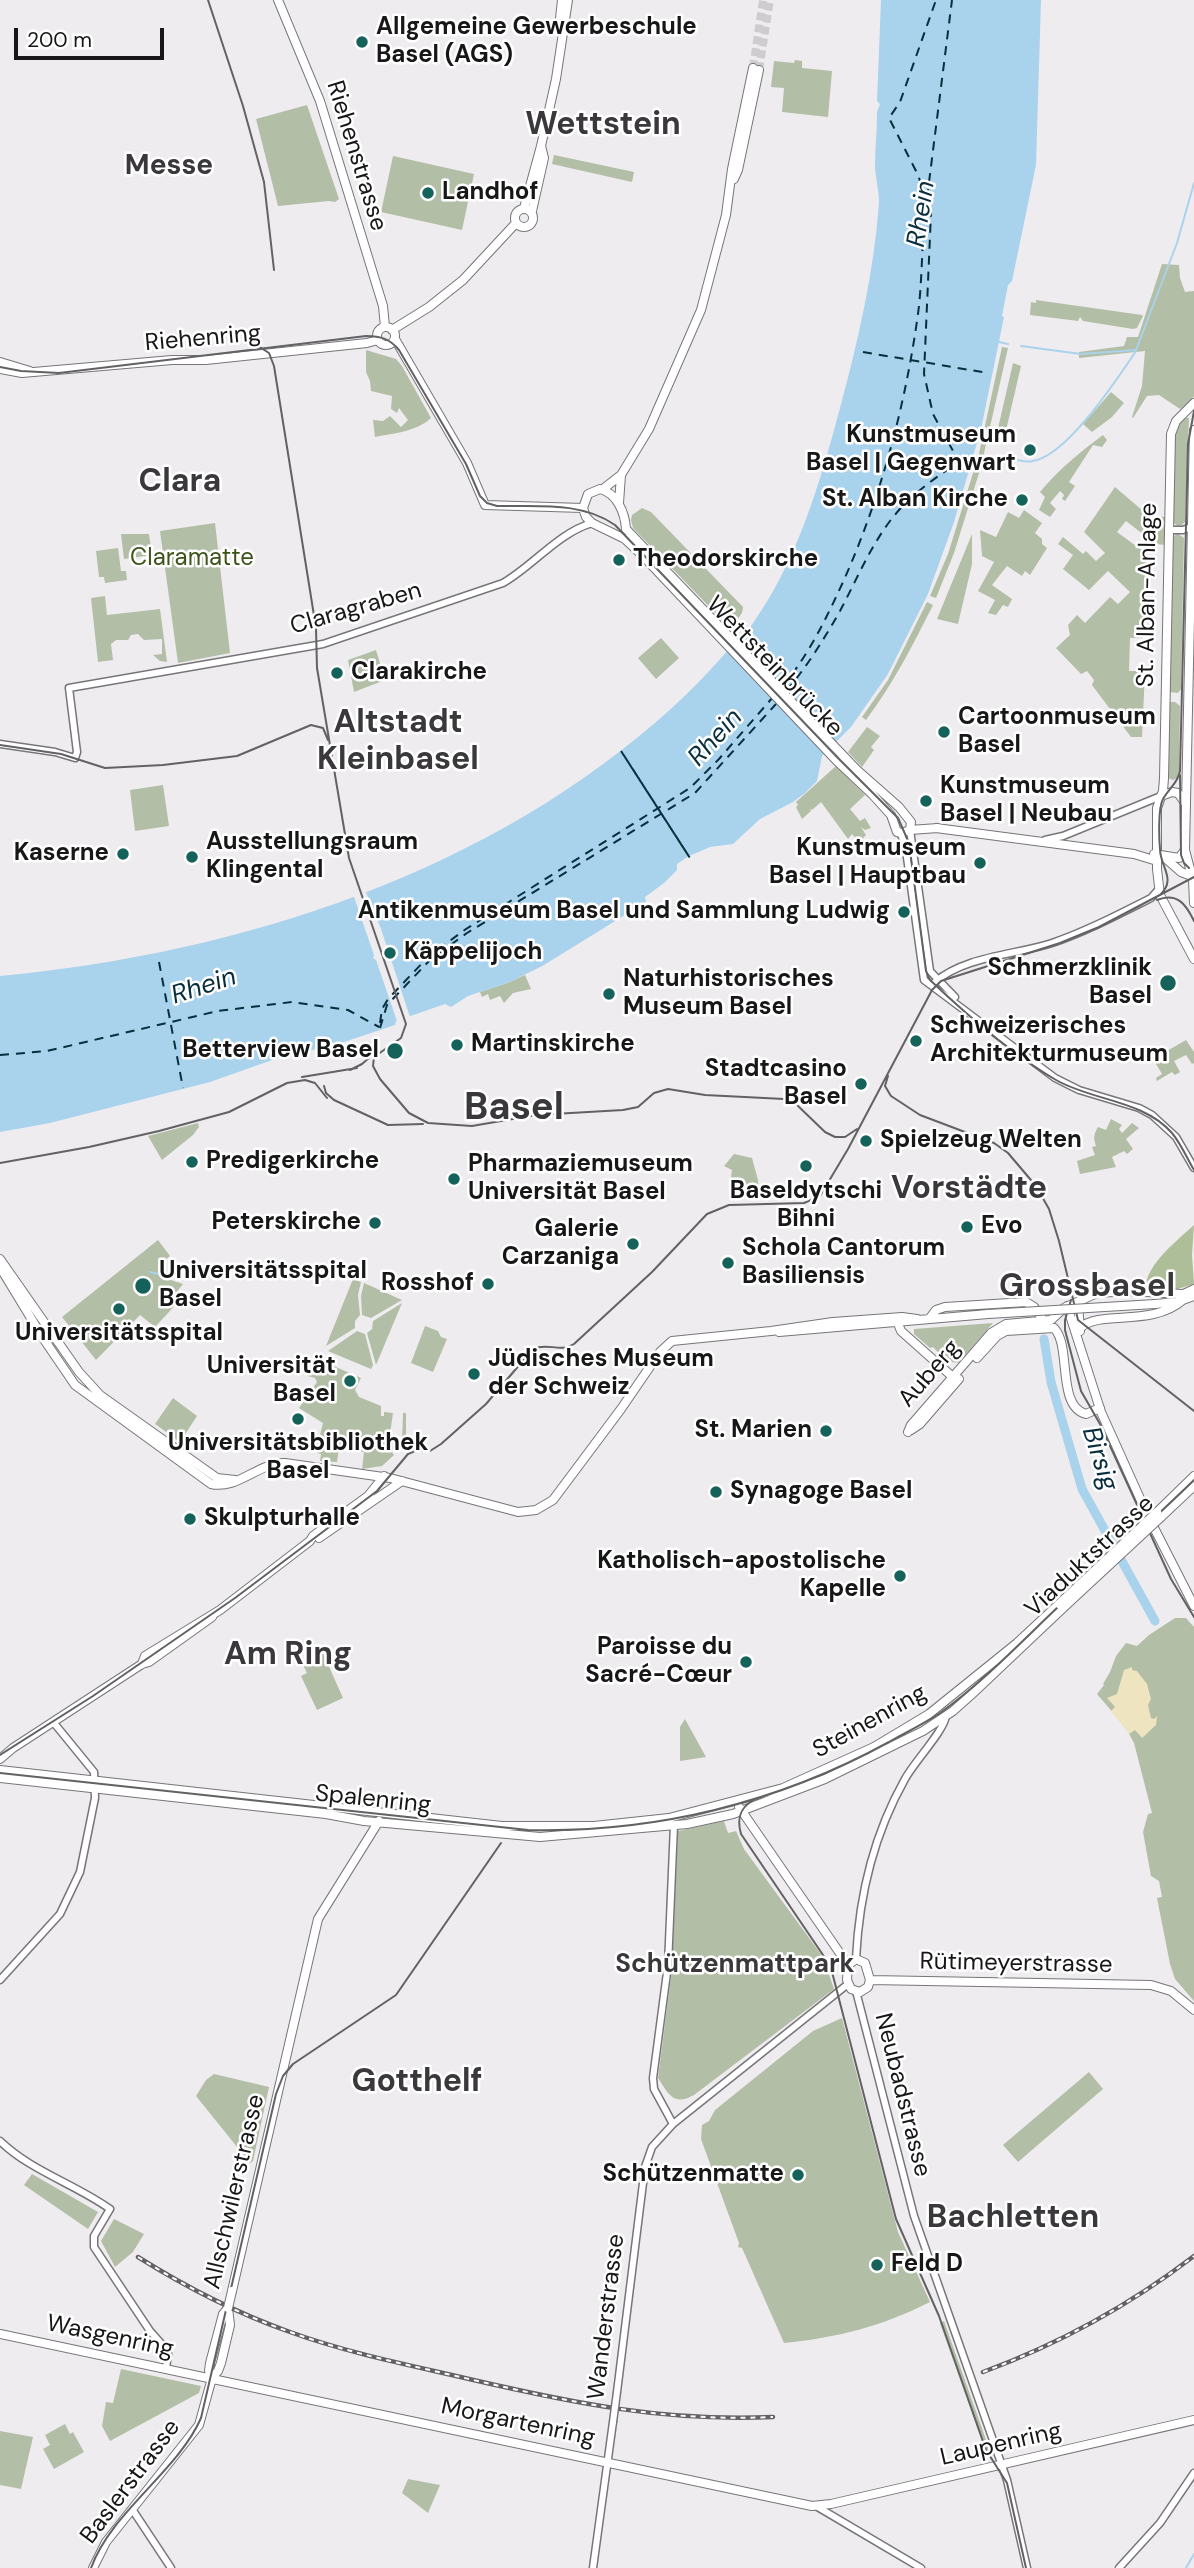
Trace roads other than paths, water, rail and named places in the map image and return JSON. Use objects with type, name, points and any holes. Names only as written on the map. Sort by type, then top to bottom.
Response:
[{"type":"main road","name":"Riehenstrasse","points":[[278,0],[324,112],[389,328]]},
{"type":"main road","points":[[553,89],[552,77],[562,0]]},
{"type":"main road","points":[[528,210],[544,158],[541,146],[568,0]]},
{"type":"main road","points":[[603,489],[621,475],[653,420],[701,310],[718,249],[732,181],[738,170],[756,69]]},
{"type":"main road","points":[[516,223],[525,227],[531,224],[534,219],[528,210]]},
{"type":"main road","points":[[402,351],[381,343],[379,331],[429,307],[463,280],[516,223],[516,213],[528,210]]},
{"type":"main road","points":[[389,328],[467,463],[485,505],[583,508]]},
{"type":"main road","name":"Riehenring","points":[[0,369],[22,373],[172,360],[206,360],[367,343],[393,343],[395,339]]},
{"type":"main road","name":"Riehenring","points":[[0,362],[30,371]]},
{"type":"main road","name":"St. Alban-Anlage","points":[[1194,403],[1176,421],[1171,434],[1164,778],[1157,808],[1159,889],[1164,904],[1194,959]]},
{"type":"main road","name":"St. Alban-Anlage","points":[[1194,430],[1185,850],[1193,877],[1194,903]]},
{"type":"main road","points":[[621,475],[619,503],[626,529],[672,582]]},
{"type":"main road","points":[[619,503],[612,494],[603,489],[595,489],[588,494],[583,508],[592,523],[628,541],[672,582]]},
{"type":"main road","points":[[617,534],[626,529]]},
{"type":"main road","name":"Wettsteinbrücke","points":[[672,582],[854,772]]},
{"type":"main road","points":[[854,772],[895,821],[895,830],[900,833],[909,823]]},
{"type":"main road","points":[[854,772],[899,807],[909,823]]},
{"type":"main road","points":[[1161,796],[1178,793],[1186,806]]},
{"type":"main road","points":[[895,821],[898,818],[909,823],[1041,841],[1058,846],[1159,857],[1179,858],[1185,850]]},
{"type":"main road","points":[[1159,857],[1193,877]]},
{"type":"main road","points":[[0,1259],[79,1372],[100,1395],[225,1482]]},
{"type":"main road","points":[[0,1267],[75,1385],[204,1480],[215,1485],[239,1479],[272,1464],[285,1463],[402,1480],[512,1511],[544,1507],[553,1500],[657,1356],[667,1344],[675,1340],[815,1324],[1158,1304],[1194,1296]]},
{"type":"main road","points":[[1077,1324],[1148,1317],[1166,1312],[1194,1289]]},
{"type":"main road","name":"Auberg","points":[[1100,1408],[1086,1414],[1076,1409],[1065,1374],[1057,1330],[1011,1330],[993,1340],[955,1379],[911,1425],[908,1432],[920,1424],[955,1379],[996,1329],[1006,1324],[1053,1319],[1067,1307],[1102,1292],[1130,1291],[1183,1297]]},
{"type":"main road","points":[[930,1318],[936,1310],[945,1307],[1026,1302],[1034,1307],[1044,1321]]},
{"type":"main road","points":[[1078,1303],[1077,1324],[1081,1345],[1100,1408],[1147,1514],[1194,1606]]},
{"type":"main road","points":[[1067,1307],[1077,1324]]},
{"type":"main road","points":[[900,1320],[901,1331],[955,1379]]},
{"type":"main road","points":[[910,1338],[915,1320]]},
{"type":"main road","points":[[365,1473],[372,1481],[374,1490]]},
{"type":"main road","name":"Viaduktstrasse","points":[[1011,1653],[1159,1514],[1194,1476]]},
{"type":"main road","points":[[0,1759],[142,1664],[145,1656],[214,1614],[310,1541],[387,1477]]},
{"type":"main road","points":[[386,1492],[387,1477]]},
{"type":"main road","points":[[310,1541],[316,1540],[402,1480]]},
{"type":"main road","name":"Viaduktstrasse","points":[[1159,1514],[1194,1486]]},
{"type":"main road","name":"Steinenring","points":[[738,1805],[806,1787],[839,1773],[935,1723],[946,1716],[1011,1653]]},
{"type":"main road","name":"Steinenring","points":[[738,1805],[874,1747],[929,1714],[1011,1653]]},
{"type":"main road","points":[[0,1752],[13,1748]]},
{"type":"main road","name":"Spalenring","points":[[1,1771],[378,1821],[534,1837],[687,1824],[738,1805]]},
{"type":"main road","name":"Spalenring","points":[[95,1785],[384,1812],[502,1826],[594,1826],[675,1817],[738,1805]]},
{"type":"main road","points":[[738,1805],[852,1962],[865,1963],[870,1980],[865,1990],[856,1992],[848,1984],[846,1972],[852,1962]]},
{"type":"main road","name":"Allschwilerstrasse","points":[[212,2378],[210,2363],[223,2314],[228,2308],[318,1919],[384,1812]]},
{"type":"main road","name":"Rütimeyerstrasse","points":[[870,1980],[1151,1985],[1177,1995],[1194,2010]]},
{"type":"main road","name":"Wasgenring","points":[[0,2334],[212,2378]]},
{"type":"main road","name":"Morgartenring","points":[[212,2378],[816,2506]]},
{"type":"main road","name":"Baslerstrasse","points":[[93,2568],[106,2542],[194,2432],[204,2412],[212,2378]]},
{"type":"main road","name":"Laupenring","points":[[816,2506],[1194,2420]]},
{"type":"street","name":"Claragraben","points":[[0,744],[55,752],[75,758],[77,752],[69,688],[323,644],[503,583],[572,531],[592,523]]},
{"type":"street","points":[[1169,530],[1190,531]]},
{"type":"street","points":[[1041,841],[1073,832],[1161,796]]},
{"type":"street","points":[[909,823],[932,981]]},
{"type":"street","points":[[1073,832],[1071,841],[1076,847]]},
{"type":"street","points":[[900,833],[905,844],[921,970],[1014,1049],[1069,1086],[1153,1115],[1176,1136],[1194,1168]]},
{"type":"street","points":[[932,981],[948,971],[1036,948],[1081,932],[1151,898],[1159,889]]},
{"type":"street","points":[[852,1962],[870,1864],[879,1835],[906,1778],[941,1730],[946,1716]]},
{"type":"street","points":[[0,1980],[60,1914],[80,1872],[95,1785],[94,1772],[54,1723]]},
{"type":"street","points":[[930,1743],[935,1723]]},
{"type":"street","points":[[674,1825],[668,1965],[653,2078],[654,2089],[673,2124],[848,1984]]},
{"type":"street","name":"Neubadstrasse","points":[[856,1992],[914,2216],[1002,2465],[1019,2525],[1027,2568]]},
{"type":"street","name":"Wanderstrasse","points":[[593,2568],[648,2155],[673,2124]]},
{"type":"street","points":[[0,2141],[27,2162],[57,2176],[110,2209],[93,2240],[96,2252],[150,2331],[166,2349],[166,2368]]},
{"type":"street","points":[[1119,2568],[1160,2523],[1194,2473]]},
{"type":"street","points":[[816,2506],[921,2568]]},
{"type":"street","points":[[132,2509],[171,2568]]},
{"type":"water","name":"Rhein","points":[[881,0],[1041,0],[1036,165],[1012,281],[1008,285],[981,429],[954,522],[928,594],[888,674],[851,727],[822,756],[817,781],[793,802],[760,819],[733,844],[710,847],[677,864],[677,870],[645,897],[646,902],[544,965],[510,982],[468,996],[451,1007],[445,1004],[396,1021],[395,1025],[338,1044],[275,1059],[210,1082],[50,1123],[0,1132],[0,976],[91,965],[182,948],[271,924],[359,895],[444,859],[526,815],[602,765],[674,706],[747,632],[782,575],[805,521],[832,436],[864,306],[879,203],[875,168],[877,112],[880,104],[877,101]]},
{"type":"waterway","points":[[1021,346],[1081,354],[1136,350],[1177,243],[1194,183]]},
{"type":"waterway","points":[[999,342],[1008,344]]},
{"type":"waterway","points":[[1012,459],[1033,461],[1061,446],[1090,415],[1136,351]]},
{"type":"waterway","points":[[992,463],[1005,461]]},
{"type":"waterway","points":[[150,1272],[163,1275]]},
{"type":"waterway","name":"Birsig","points":[[1044,1339],[1051,1382],[1082,1489],[1155,1621]]},
{"type":"waterway","points":[[1186,2568],[1194,2554]]},
{"type":"tunnel","points":[[753,68],[763,0]]},
{"type":"tunnel","points":[[759,70],[770,0]]},
{"type":"tram line","points":[[208,0],[243,106],[264,182],[274,270]]},
{"type":"tram line","points":[[0,367],[59,373],[366,336],[392,343],[399,350],[466,464],[480,496],[487,503],[497,506],[573,509],[602,517],[615,525],[898,818],[909,843],[926,971],[930,980],[990,1034],[1039,1070],[1070,1087],[1132,1107],[1160,1122],[1175,1137],[1194,1170]]},
{"type":"tram line","points":[[258,346],[269,353],[274,366],[316,628],[317,668],[349,858],[406,1024],[401,1038],[374,1057],[373,1066],[380,1079],[409,1113],[428,1123],[472,1126],[536,1115],[623,1110],[638,1107],[654,1093],[668,1089],[705,1095],[784,1099],[797,1105],[825,1132],[835,1137],[845,1137],[857,1129]]},
{"type":"tram line","points":[[1160,895],[1167,884],[1160,849],[1160,809],[1180,771],[1188,444],[1194,411]]},
{"type":"tram line","points":[[0,745],[61,754],[105,768],[163,765],[237,756],[311,725],[323,728],[328,740]]},
{"type":"tram line","points":[[1180,775],[1181,855],[1189,868]]},
{"type":"tram line","points":[[0,1755],[93,1696],[235,1598],[377,1491],[408,1454],[430,1451],[441,1444],[486,1404],[533,1349],[564,1348],[574,1344],[652,1272],[707,1214],[729,1205],[804,1203],[820,1196],[848,1149],[932,990],[941,981],[1060,943],[1099,927],[1194,877]]},
{"type":"tram line","points":[[1157,900],[1170,898],[1180,901],[1194,921]]},
{"type":"tram line","points":[[350,1070],[378,1050]]},
{"type":"tram line","points":[[302,1077],[357,1068]]},
{"type":"tram line","points":[[888,1076],[885,1086],[891,1096],[920,1115],[994,1143],[1008,1153],[1036,1186],[1049,1209],[1078,1320],[1194,1411]]},
{"type":"tram line","points":[[0,1163],[89,1147],[229,1112],[287,1083],[305,1080],[315,1083],[327,1098]]},
{"type":"tram line","points":[[324,1086],[326,1093],[334,1100],[388,1125],[423,1124]]},
{"type":"tram line","points":[[1071,1300],[1065,1330],[1081,1391],[1100,1424],[1171,1579],[1194,1617]]},
{"type":"tram line","points":[[0,1773],[528,1830],[622,1826],[715,1810],[804,1782],[889,1742],[940,1713],[986,1675],[1194,1480]]},
{"type":"tram line","points":[[752,1801],[740,1815],[741,1834],[832,1972],[896,2219],[939,2316],[986,2450],[1007,2483],[1026,2568]]},
{"type":"tram line","points":[[91,2568],[113,2528],[177,2456],[201,2418],[276,2094],[283,2076],[293,2064],[396,1995],[501,1843]]},
{"type":"railway","points":[[983,2372],[1039,2349],[1093,2322],[1145,2291],[1194,2256]]},
{"type":"railway","points":[[138,2257],[193,2289],[270,2325],[379,2358],[545,2396],[620,2409],[695,2417],[773,2417]]},
{"type":"place","name":"Allgemeine Gewerbeschule Basel (AGS)","points":[[362,42]]},
{"type":"place","name":"Landhof","points":[[428,193]]},
{"type":"place","name":"Kunstmuseum Basel | Gegenwart","points":[[1030,450]]},
{"type":"place","name":"St. Alban Kirche","points":[[1022,500]]},
{"type":"place","name":"Theodorskirche","points":[[619,560]]},
{"type":"place","name":"Clarakirche","points":[[337,673]]},
{"type":"place","name":"Cartoonmuseum Basel","points":[[944,732]]},
{"type":"place","name":"Kunstmuseum Basel | Neubau","points":[[926,801]]},
{"type":"place","name":"Kaserne","points":[[123,854]]},
{"type":"place","name":"Ausstellungsraum Klingental","points":[[192,857]]},
{"type":"place","name":"Kunstmuseum Basel | Hauptbau","points":[[980,863]]},
{"type":"place","name":"Antikenmuseum Basel und Sammlung Ludwig","points":[[904,912]]},
{"type":"place","name":"Käppelijoch","points":[[390,953]]},
{"type":"place","name":"Schmerzklinik Basel","points":[[1168,983]]},
{"type":"place","name":"Naturhistorisches Museum Basel","points":[[609,994]]},
{"type":"place","name":"Schweizerisches Architekturmuseum","points":[[916,1041]]},
{"type":"place","name":"Martinskirche","points":[[457,1045]]},
{"type":"place","name":"Betterview Basel","points":[[395,1051]]},
{"type":"place","name":"Stadtcasino Basel","points":[[861,1084]]},
{"type":"place","name":"Spielzeug Welten","points":[[866,1141]]},
{"type":"place","name":"Predigerkirche","points":[[192,1162]]},
{"type":"place","name":"Baseldytschi Bihni","points":[[806,1166]]},
{"type":"place","name":"Pharmaziemuseum Universität Basel","points":[[454,1179]]},
{"type":"place","name":"Peterskirche","points":[[375,1223]]},
{"type":"place","name":"Evo","points":[[967,1227]]},
{"type":"place","name":"Galerie Carzaniga","points":[[633,1244]]},
{"type":"place","name":"Schola Cantorum Basiliensis","points":[[728,1263]]},
{"type":"place","name":"Rosshof","points":[[488,1284]]},
{"type":"place","name":"Universitätsspital Basel","points":[[143,1286]]},
{"type":"place","name":"Universitätsspital","points":[[119,1309]]},
{"type":"place","name":"Jüdisches Museum der Schweiz","points":[[474,1374]]},
{"type":"place","name":"Universität Basel","points":[[350,1381]]},
{"type":"place","name":"Universitätsbibliothek Basel","points":[[298,1419]]},
{"type":"place","name":"St. Marien","points":[[826,1431]]},
{"type":"place","name":"Synagoge Basel","points":[[716,1492]]},
{"type":"place","name":"Skulpturhalle","points":[[190,1519]]},
{"type":"place","name":"Katholisch-apostolische Kapelle","points":[[900,1576]]},
{"type":"place","name":"Paroisse du Sacré-Cœur","points":[[746,1662]]},
{"type":"place","name":"Schützenmatte","points":[[798,2175]]},
{"type":"place","name":"Feld D","points":[[877,2265]]},
{"type":"district","name":"Wettstein","points":[[603,126]]},
{"type":"district","name":"Messe","points":[[169,167]]},
{"type":"district","name":"Clara","points":[[180,483]]},
{"type":"district","name":"Altstadt Kleinbasel","points":[[398,742]]},
{"type":"district","name":"Basel","points":[[514,1109]]},
{"type":"district","name":"Vorstädte","points":[[969,1190]]},
{"type":"district","name":"Grossbasel","points":[[1087,1288]]},
{"type":"district","name":"Am Ring","points":[[288,1656]]},
{"type":"district","name":"Schützenmattpark","points":[[735,1965]]},
{"type":"district","name":"Gotthelf","points":[[417,2083]]},
{"type":"district","name":"Bachletten","points":[[1013,2219]]},
{"type":"park label","name":"Claramatte","points":[[192,559]]}]
